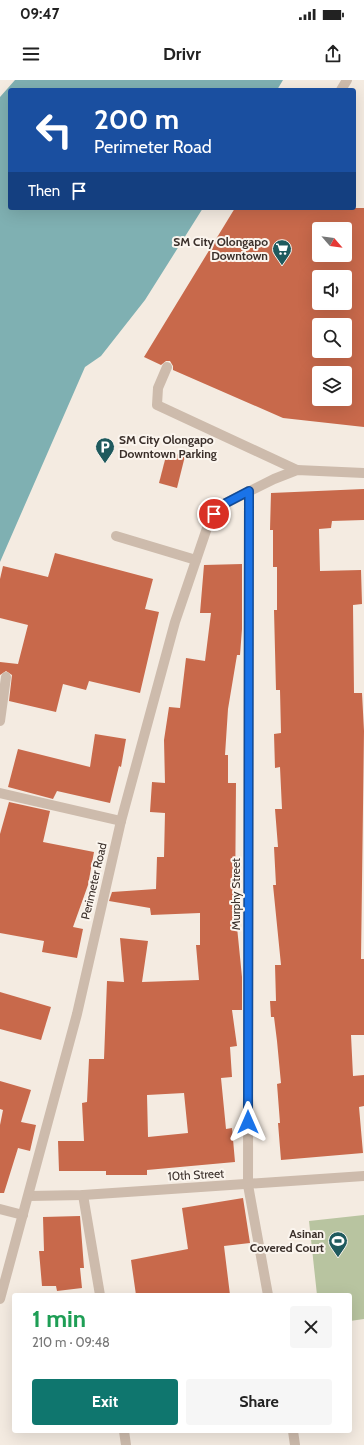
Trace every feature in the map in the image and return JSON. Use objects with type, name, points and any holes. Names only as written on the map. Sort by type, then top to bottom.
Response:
[{"type":"street","points":[[167,367],[158,388],[157,405],[297,470],[364,473]]},
{"type":"street","name":"Perimeter Road","points":[[0,1299],[29,1196],[76,1014],[121,821],[175,622],[207,528],[214,514],[226,503],[297,470]]},
{"type":"street","name":"Murphy Street","points":[[249,491],[248,1185],[268,1293]]},
{"type":"street","points":[[116,536],[196,560]]},
{"type":"street","points":[[0,721],[6,677]]},
{"type":"street","points":[[0,793],[121,821]]},
{"type":"street","name":"10th Street","points":[[29,1196],[83,1195],[364,1176]]},
{"type":"street","points":[[83,1195],[100,1293]]},
{"type":"street","points":[[0,1209],[23,1215]]},
{"type":"street","points":[[124,1433],[126,1445]]},
{"type":"street","points":[[293,1433],[295,1445]]},
{"type":"green space","name":"Asinan Covered Court","points":[[364,1215],[364,1319],[352,1321],[352,1293],[317,1293],[309,1221]]},
{"type":"water","points":[[15,80],[283,80],[278,88],[8,88],[8,210],[202,210],[145,300],[101,356],[85,367],[0,562],[0,97]]},
{"type":"building","name":"SM City Olongapo Downtown","points":[[356,208],[364,208],[364,427],[283,418],[173,370],[173,366],[170,361],[166,361],[161,365],[144,357],[234,210],[356,210]]},
{"type":"building","points":[[167,452],[185,456],[177,488],[159,483]]},
{"type":"building","points":[[364,489],[364,520],[332,521],[331,528],[319,529],[320,571],[361,570],[362,604],[353,605],[354,693],[362,693],[364,731],[361,959],[364,959],[364,1035],[351,1035],[353,1076],[364,1075],[364,1106],[359,1107],[363,1153],[281,1160],[277,1084],[281,1083],[274,1017],[271,1017],[270,1001],[276,1001],[275,965],[281,965],[273,885],[276,885],[274,847],[278,847],[275,809],[282,809],[280,767],[275,768],[274,734],[281,733],[280,690],[276,690],[274,610],[277,610],[277,567],[273,567],[273,530],[270,530],[271,493]]},
{"type":"building","points":[[55,553],[153,579],[145,609],[159,612],[140,693],[89,681],[86,690],[63,684],[56,712],[9,701],[12,675],[6,671],[0,675],[0,662],[18,664],[28,625],[0,618],[0,579],[3,566],[48,577]]},
{"type":"building","points":[[242,564],[242,629],[240,655],[237,655],[228,709],[225,755],[228,755],[228,783],[236,783],[235,907],[242,977],[242,1010],[232,1010],[237,1046],[230,1047],[232,1077],[221,1078],[226,1129],[232,1128],[235,1162],[147,1170],[147,1175],[106,1175],[106,1171],[59,1171],[58,1141],[84,1141],[82,1103],[87,1102],[89,1059],[104,1059],[107,981],[124,982],[120,938],[148,941],[142,982],[199,980],[196,945],[200,945],[200,913],[151,915],[150,908],[109,901],[112,892],[156,889],[157,857],[164,857],[165,813],[150,812],[152,782],[165,783],[164,740],[169,707],[180,708],[186,658],[205,661],[211,613],[200,613],[204,565]],"holes":[[[184,1093],[188,1133],[148,1137],[147,1095]]]},
{"type":"building","points":[[95,734],[126,739],[121,767],[119,766],[110,803],[57,791],[53,799],[8,787],[18,749],[90,767]]},
{"type":"building","points":[[9,802],[50,811],[43,842],[94,852],[88,885],[73,927],[83,929],[77,958],[42,952],[44,941],[0,933],[0,834]]},
{"type":"building","points":[[0,992],[51,1007],[41,1040],[0,1029]]},
{"type":"building","points":[[0,1081],[31,1090],[21,1122],[36,1125],[30,1151],[18,1148],[4,1193],[0,1193],[0,1125],[3,1110],[0,1109]]},
{"type":"building","points":[[243,1198],[250,1243],[224,1246],[230,1293],[136,1293],[131,1260],[188,1249],[182,1208]]},
{"type":"building","points":[[80,1216],[84,1268],[80,1268],[82,1288],[57,1291],[56,1286],[42,1286],[39,1251],[44,1251],[43,1217]]},
{"type":"place","name":"SM City Olongapo Downtown","points":[[282,266]]},
{"type":"place","name":"SM City Olongapo Downtown Parking","points":[[105,464]]},
{"type":"place","name":"Asinan Covered Court","points":[[338,1258]]},
{"type":"route","points":[[214,514],[226,503],[249,491],[248,1122]]}]
